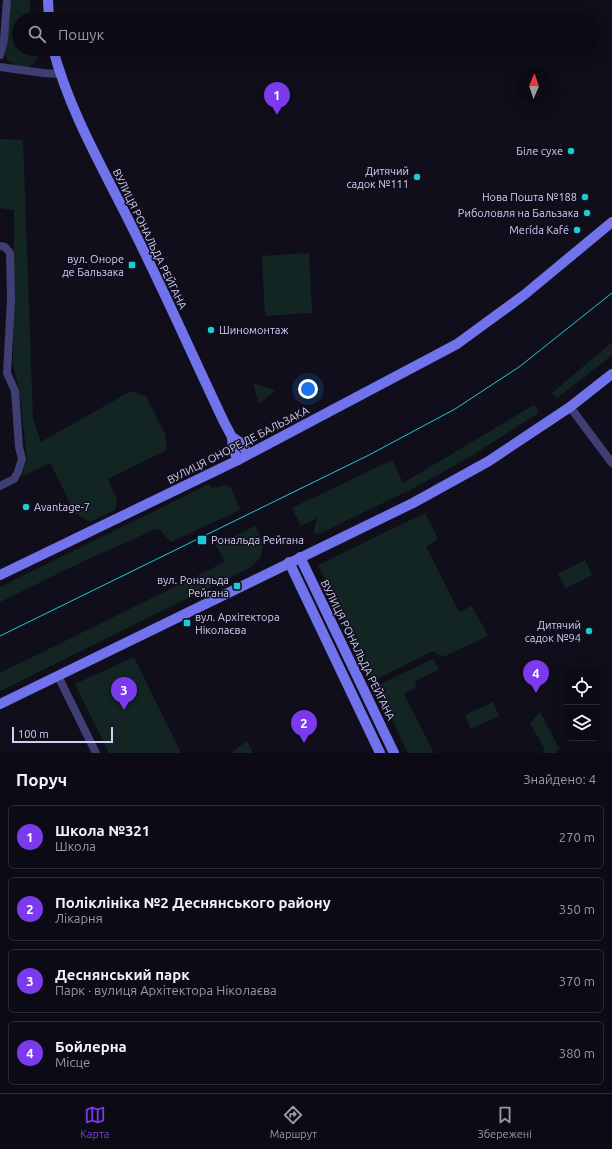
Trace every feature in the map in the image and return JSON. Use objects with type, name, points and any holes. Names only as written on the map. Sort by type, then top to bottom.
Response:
[{"type":"main road","points":[[48,0],[49,12]]},
{"type":"main road","name":"ВУЛИЦЯ РОНАЛЬДА РЕЙГАНА","points":[[55,56],[89,143],[133,229],[189,350],[232,437],[233,449],[238,460]]},
{"type":"main road","name":"ВУЛИЦЯ ОНОРЕ ДЕ БАЛЬЗАКА","points":[[0,575],[238,460],[457,344],[524,295],[612,222]]},
{"type":"main road","points":[[0,704],[289,562],[413,503],[489,461],[570,407],[612,374]]},
{"type":"main road","name":"ВУЛИЦЯ РОНАЛЬДА РЕЙГАНА","points":[[232,437],[243,444],[248,454]]},
{"type":"main road","name":"ВУЛИЦЯ РОНАЛЬДА РЕЙГАНА","points":[[300,557],[394,753]]},
{"type":"main road","points":[[289,562],[380,753]]},
{"type":"street","points":[[0,55],[4,40],[7,0]]},
{"type":"street","points":[[0,67],[61,74]]},
{"type":"street","points":[[0,246],[5,247],[10,253],[12,300],[8,373],[15,392],[19,446],[22,459],[14,479],[0,486]]},
{"type":"street","points":[[570,407],[612,463]]},
{"type":"street","points":[[58,676],[96,753]]},
{"type":"green space","points":[[8,0],[30,0],[31,12],[12,12],[12,56],[36,56],[37,59],[27,68],[16,65],[10,61],[5,55],[4,51]]},
{"type":"green space","points":[[0,139],[23,140],[33,419],[41,442],[131,391],[146,396],[165,434],[167,450],[108,479],[117,500],[115,510],[90,522],[75,513],[50,463],[22,477],[27,459],[19,390],[13,364],[14,210],[0,208]]},
{"type":"green space","points":[[309,253],[312,313],[265,316],[262,256]]},
{"type":"green space","points":[[612,342],[612,355],[557,398],[552,393]]},
{"type":"green space","points":[[253,384],[276,390],[259,404]]},
{"type":"green space","points":[[534,405],[538,410],[537,414],[476,453],[416,487],[321,533],[313,534],[317,518],[301,526],[292,508],[392,460],[403,483]]},
{"type":"green space","points":[[209,484],[212,488],[226,485],[231,487],[240,510],[171,542],[160,530],[156,529],[88,559],[0,602],[0,587]]},
{"type":"green space","points":[[425,513],[438,539],[426,546],[459,612],[472,606],[488,636],[443,657],[433,651],[373,681],[318,565]]},
{"type":"green space","points":[[255,526],[261,538],[263,548],[260,557],[251,567],[0,691],[0,673],[225,562],[216,545]]},
{"type":"green space","points":[[585,560],[592,575],[566,588],[558,574]]},
{"type":"green space","points":[[134,657],[181,753],[109,753],[75,684]]},
{"type":"green space","points":[[433,659],[439,669],[414,682],[417,687],[404,694],[434,753],[408,753],[376,686]]},
{"type":"green space","points":[[493,702],[499,716],[471,729],[465,715]]},
{"type":"green space","points":[[540,712],[560,750],[556,752],[557,753],[543,753],[544,748],[530,723]]},
{"type":"green space","points":[[247,741],[253,753],[231,753]]},
{"type":"tram line","points":[[0,636],[369,455],[455,409],[519,367],[612,293]]},
{"type":"place","name":"Школа №321","points":[[277,115]]},
{"type":"place","name":"Біле сухе","points":[[571,151]]},
{"type":"place","name":"Дитячий садок №111","points":[[417,177]]},
{"type":"place","name":"Нова Пошта №188","points":[[585,197]]},
{"type":"place","name":"Риболовля на Бальзака","points":[[587,213]]},
{"type":"place","name":"Merída Kafé","points":[[577,230]]},
{"type":"place","name":"вул. Оноре де Бальзака","points":[[132,265]]},
{"type":"place","name":"Шиномонтаж","points":[[211,330]]},
{"type":"place","name":"Avantage-7","points":[[26,507]]},
{"type":"place","name":"Рональда Рейгана","points":[[202,540]]},
{"type":"place","name":"вул. Рональда Рейгана","points":[[237,586]]},
{"type":"place","name":"вул. Архітектора Ніколаєва","points":[[187,623]]},
{"type":"place","name":"Дитячий садок №94","points":[[589,631]]},
{"type":"place","name":"Бойлерна","points":[[536,693]]},
{"type":"place","name":"Деснянський парк","points":[[124,710]]},
{"type":"place","name":"Поліклініка №2 Деснянського району","points":[[304,743]]}]
